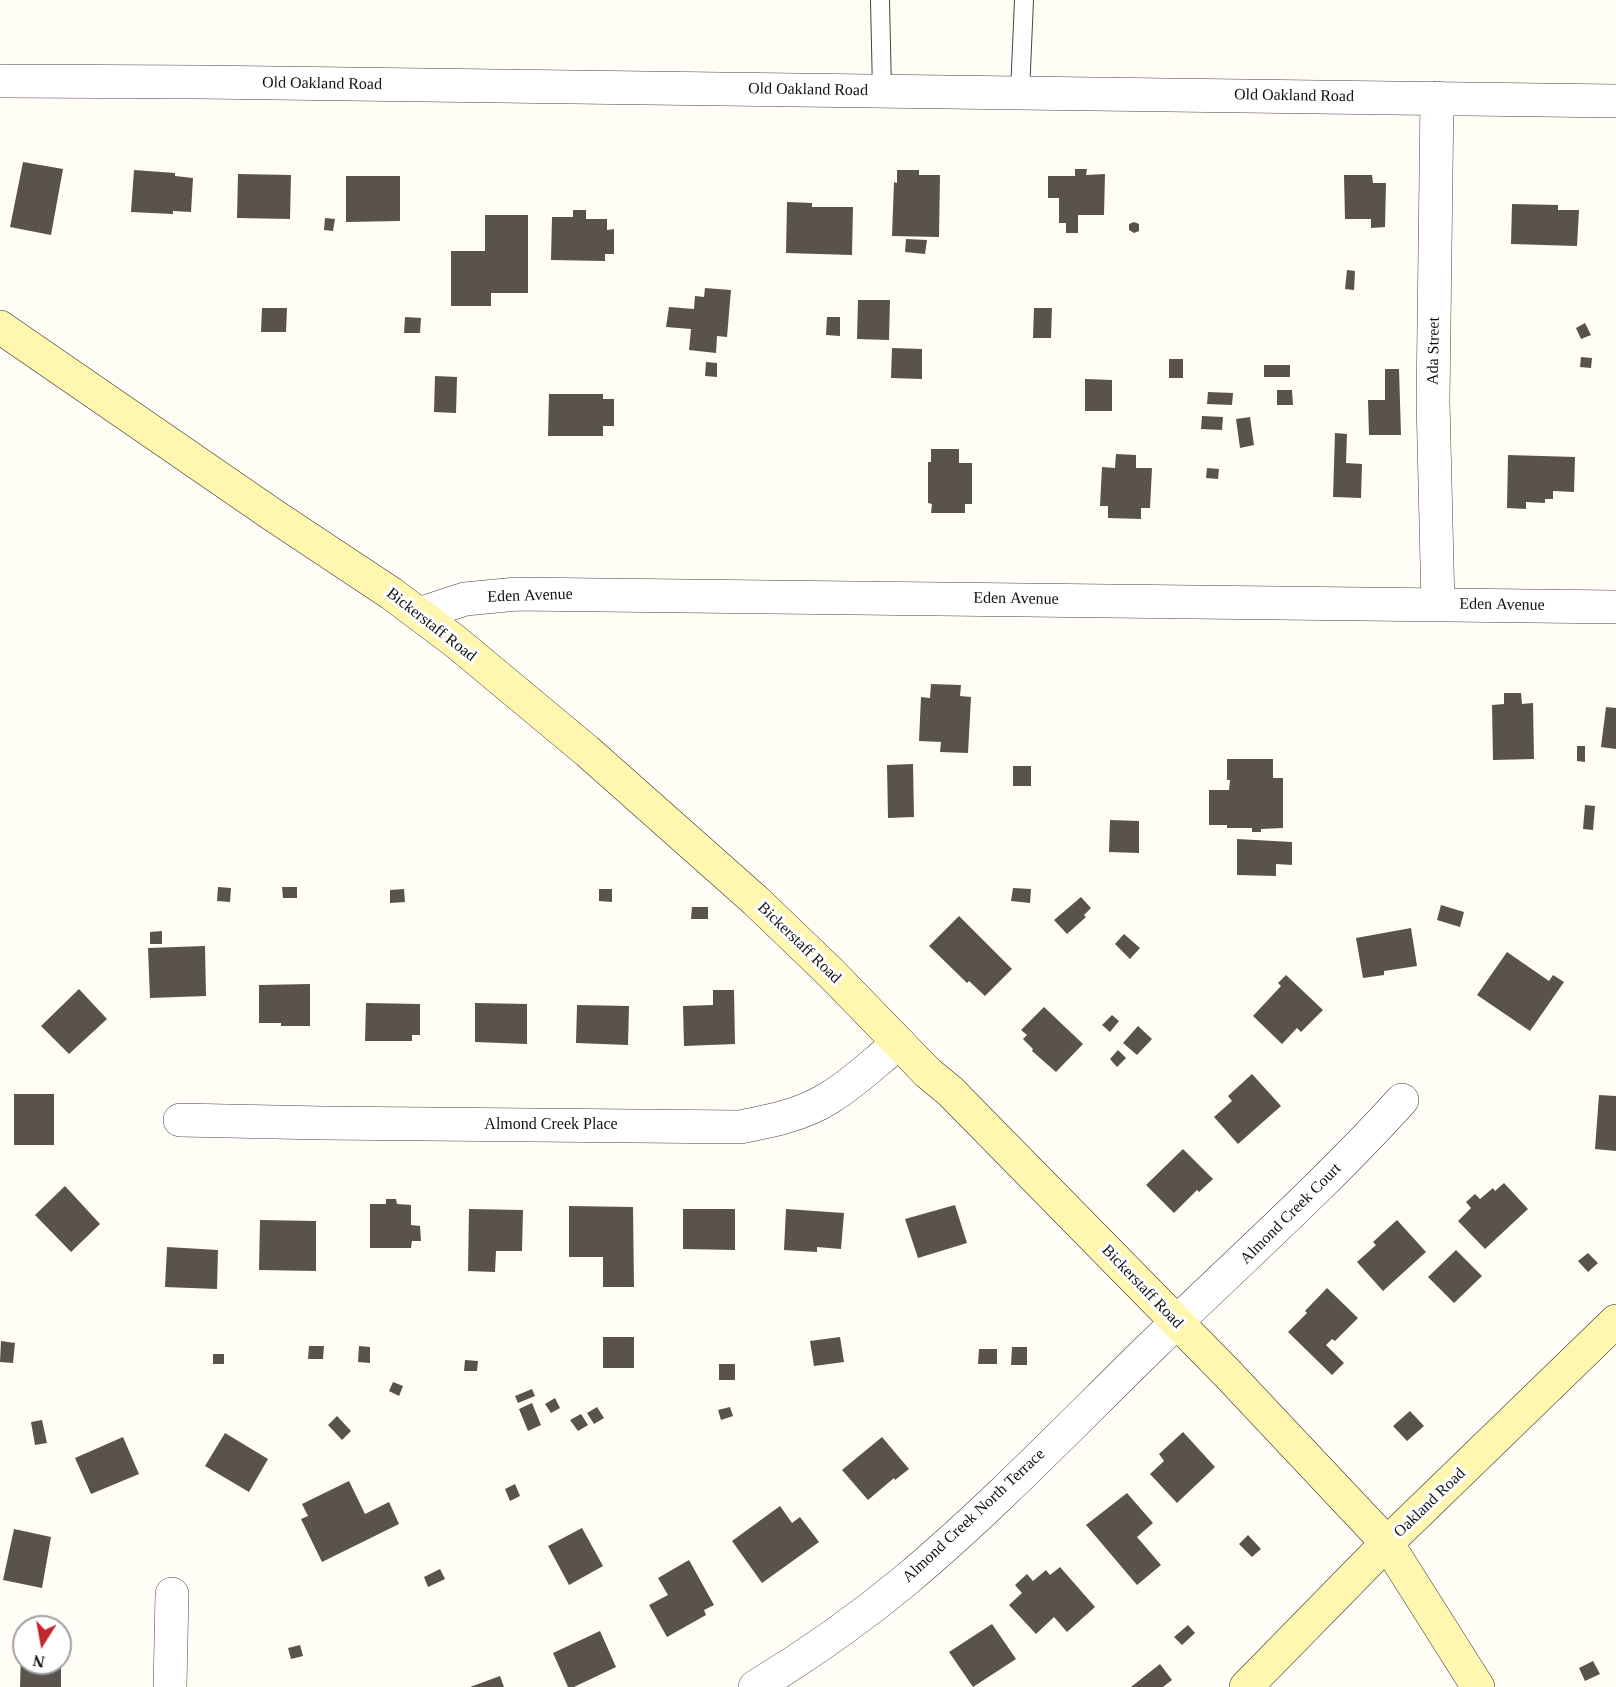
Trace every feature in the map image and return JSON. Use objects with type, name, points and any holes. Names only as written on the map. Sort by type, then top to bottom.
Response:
[{"type":"street","name":"Old Oakland Road","points":[[0,81],[1616,101]]},
{"type":"street","name":"Ada Street","points":[[1437,98],[1433,400],[1438,605]]},
{"type":"street","name":"Bickerstaff Road","points":[[0,327],[392,594],[456,642],[587,751],[756,901],[1096,1238],[1387,1543],[1478,1687]]},
{"type":"street","name":"Eden Avenue","points":[[419,614],[465,599],[517,594],[1616,607]]},
{"type":"street","name":"Almond Creek Place","points":[[180,1120],[740,1127],[781,1119],[814,1106],[831,1097],[899,1043]]},
{"type":"street","name":"Almond Creek Court","points":[[1176,1323],[1342,1163],[1402,1100]]},
{"type":"street","name":"Oakland Road","points":[[1246,1687],[1387,1543],[1616,1321]]},
{"type":"street","name":"Almond Creek North Terrace","points":[[755,1687],[853,1621],[907,1580],[983,1512],[1176,1323]]},
{"type":"street","points":[[170,1687],[172,1594]]},
{"type":"lane","points":[[880,0],[882,91]]},
{"type":"lane","points":[[1020,93],[1024,0]]},
{"type":"building","points":[[23,162],[63,169],[51,235],[10,227]]},
{"type":"building","points":[[1075,169],[1087,169],[1086,175],[1105,174],[1104,215],[1078,215],[1078,233],[1066,233],[1066,223],[1059,223],[1059,198],[1048,198],[1048,176],[1075,176]]},
{"type":"building","points":[[134,170],[175,173],[175,176],[193,178],[191,212],[173,211],[173,214],[131,212]]},
{"type":"building","points":[[897,170],[919,170],[919,175],[940,175],[939,237],[892,236],[894,182],[897,183]]},
{"type":"building","points":[[238,174],[291,175],[290,219],[237,218]]},
{"type":"building","points":[[1344,175],[1372,175],[1373,183],[1386,183],[1385,227],[1371,228],[1371,219],[1345,219]]},
{"type":"building","points":[[346,176],[400,176],[400,221],[346,222]]},
{"type":"building","points":[[787,202],[812,203],[812,207],[853,207],[852,255],[786,253]]},
{"type":"building","points":[[1512,204],[1558,205],[1558,210],[1579,210],[1577,246],[1511,244]]},
{"type":"building","points":[[573,210],[586,210],[586,219],[607,219],[607,230],[614,229],[614,254],[605,254],[605,261],[551,260],[552,217],[573,217]]},
{"type":"building","points":[[485,215],[528,215],[528,293],[491,293],[491,306],[451,306],[451,251],[485,251]]},
{"type":"building","points":[[325,218],[335,219],[333,231],[324,230]]},
{"type":"building","points":[[1134,222],[1139,224],[1139,231],[1134,233],[1129,230],[1129,224]]},
{"type":"building","points":[[906,239],[927,240],[925,254],[905,252]]},
{"type":"building","points":[[1347,270],[1355,271],[1354,290],[1345,289]]},
{"type":"building","points":[[705,288],[731,290],[727,337],[717,336],[716,353],[689,350],[691,329],[666,327],[669,307],[694,309],[695,296],[704,297]]},
{"type":"building","points":[[858,300],[890,300],[889,340],[857,339]]},
{"type":"building","points":[[262,308],[287,308],[286,332],[261,332]]},
{"type":"building","points":[[1034,308],[1052,308],[1051,338],[1033,338]]},
{"type":"building","points":[[405,317],[421,318],[420,333],[404,333]]},
{"type":"building","points":[[827,317],[840,317],[840,336],[826,335]]},
{"type":"building","points":[[1585,323],[1591,335],[1581,339],[1576,328]]},
{"type":"building","points":[[892,348],[922,349],[922,379],[891,378]]},
{"type":"building","points":[[1581,357],[1592,358],[1591,368],[1580,367]]},
{"type":"building","points":[[1169,359],[1183,359],[1183,378],[1169,378]]},
{"type":"building","points":[[706,362],[717,363],[717,377],[705,376]]},
{"type":"building","points":[[1264,365],[1290,365],[1290,377],[1264,377]]},
{"type":"building","points":[[1385,369],[1399,369],[1401,435],[1369,435],[1368,400],[1385,400]]},
{"type":"building","points":[[435,376],[457,377],[456,413],[434,412]]},
{"type":"building","points":[[1085,379],[1112,380],[1112,411],[1085,411]]},
{"type":"building","points":[[1277,390],[1292,390],[1293,405],[1277,405]]},
{"type":"building","points":[[1208,392],[1233,393],[1232,405],[1207,404]]},
{"type":"building","points":[[549,394],[603,394],[603,399],[614,399],[614,426],[603,426],[603,436],[548,436]]},
{"type":"building","points":[[1202,416],[1223,417],[1222,430],[1201,429]]},
{"type":"building","points":[[1250,417],[1254,445],[1240,448],[1236,419]]},
{"type":"building","points":[[1335,433],[1347,434],[1346,463],[1362,464],[1361,498],[1333,497]]},
{"type":"building","points":[[931,449],[959,449],[959,463],[972,463],[972,504],[965,504],[965,513],[931,513],[932,504],[928,503],[928,462],[931,462]]},
{"type":"building","points":[[1116,454],[1136,455],[1136,468],[1152,468],[1150,508],[1141,508],[1141,519],[1108,518],[1108,506],[1100,506],[1102,467],[1115,468]]},
{"type":"building","points":[[1508,455],[1575,457],[1574,492],[1553,491],[1553,499],[1545,499],[1545,503],[1526,502],[1526,509],[1507,508]]},
{"type":"building","points":[[1207,468],[1219,469],[1218,479],[1206,478]]},
{"type":"building","points":[[931,684],[961,685],[960,696],[971,697],[968,753],[940,752],[941,742],[919,741],[921,697],[930,698]]},
{"type":"building","points":[[1504,693],[1521,693],[1522,704],[1533,703],[1534,759],[1493,760],[1492,705],[1504,704]]},
{"type":"building","points":[[1606,707],[1616,708],[1616,749],[1601,747]]},
{"type":"building","points":[[1577,746],[1585,746],[1585,762],[1577,761]]},
{"type":"building","points":[[1227,759],[1273,759],[1273,778],[1283,778],[1283,828],[1261,829],[1261,832],[1252,832],[1252,828],[1209,825],[1209,790],[1229,790]]},
{"type":"building","points":[[913,764],[914,817],[888,818],[887,765]]},
{"type":"building","points":[[1013,766],[1031,766],[1031,786],[1013,786]]},
{"type":"building","points":[[1585,805],[1595,806],[1593,830],[1583,829]]},
{"type":"building","points":[[1110,820],[1139,821],[1139,853],[1109,852]]},
{"type":"building","points":[[1237,839],[1292,842],[1292,865],[1276,864],[1276,876],[1237,875]]},
{"type":"building","points":[[218,887],[231,888],[230,902],[217,901]]},
{"type":"building","points":[[282,887],[297,887],[297,898],[283,898]]},
{"type":"building","points":[[1013,888],[1031,889],[1030,903],[1011,901]]},
{"type":"building","points":[[404,889],[405,902],[390,903],[390,890]]},
{"type":"building","points":[[599,889],[612,889],[612,902],[599,901]]},
{"type":"building","points":[[1081,897],[1091,908],[1084,915],[1086,917],[1067,934],[1054,920]]},
{"type":"building","points":[[1441,905],[1464,912],[1460,927],[1437,920]]},
{"type":"building","points":[[692,907],[708,907],[708,919],[691,919]]},
{"type":"building","points":[[959,916],[1012,969],[985,996],[969,981],[967,983],[929,946]]},
{"type":"building","points":[[1411,928],[1417,966],[1384,971],[1384,975],[1363,978],[1356,938]]},
{"type":"building","points":[[162,931],[162,944],[150,944],[150,932]]},
{"type":"building","points":[[1124,934],[1140,948],[1130,959],[1115,944]]},
{"type":"building","points":[[205,946],[206,996],[150,998],[148,948]]},
{"type":"building","points":[[1507,952],[1549,981],[1553,975],[1564,982],[1530,1031],[1477,995]]},
{"type":"building","points":[[1286,975],[1323,1010],[1301,1032],[1297,1028],[1282,1044],[1253,1016],[1281,986],[1278,983]]},
{"type":"building","points":[[310,984],[310,1026],[259,1023],[259,985]]},
{"type":"building","points":[[79,989],[107,1019],[69,1054],[41,1026]]},
{"type":"building","points":[[713,990],[734,990],[735,1044],[684,1046],[683,1006],[713,1005]]},
{"type":"building","points":[[366,1003],[420,1004],[420,1035],[412,1035],[412,1041],[365,1041]]},
{"type":"building","points":[[475,1003],[527,1004],[527,1044],[475,1042]]},
{"type":"building","points":[[577,1005],[629,1006],[628,1045],[576,1043]]},
{"type":"building","points":[[1044,1007],[1083,1044],[1056,1072],[1032,1051],[1033,1049],[1023,1039],[1027,1035],[1021,1030]]},
{"type":"building","points":[[1112,1015],[1119,1021],[1110,1032],[1102,1025]]},
{"type":"building","points":[[1138,1026],[1152,1039],[1137,1055],[1123,1043]]},
{"type":"building","points":[[1118,1050],[1126,1058],[1117,1067],[1110,1059]]},
{"type":"building","points":[[1252,1074],[1281,1106],[1238,1144],[1214,1117],[1232,1101],[1228,1096]]},
{"type":"building","points":[[14,1094],[54,1094],[54,1145],[14,1145]]},
{"type":"building","points":[[1599,1095],[1616,1096],[1616,1151],[1595,1149]]},
{"type":"building","points":[[1183,1149],[1213,1179],[1199,1192],[1197,1190],[1174,1213],[1146,1185]]},
{"type":"building","points":[[1504,1183],[1528,1209],[1485,1249],[1458,1221],[1471,1208],[1466,1202],[1475,1194],[1480,1199],[1493,1188],[1495,1191]]},
{"type":"building","points":[[65,1186],[100,1224],[71,1252],[35,1215]]},
{"type":"building","points":[[386,1199],[396,1199],[397,1204],[411,1205],[411,1225],[420,1226],[421,1241],[412,1241],[411,1248],[370,1248],[370,1204],[386,1204]]},
{"type":"building","points":[[955,1205],[967,1243],[918,1258],[905,1219]]},
{"type":"building","points":[[569,1206],[633,1207],[634,1287],[603,1287],[603,1257],[569,1257]]},
{"type":"building","points":[[469,1209],[523,1210],[522,1251],[496,1251],[495,1272],[468,1271]]},
{"type":"building","points":[[683,1209],[735,1209],[735,1250],[683,1249]]},
{"type":"building","points":[[786,1209],[844,1213],[841,1249],[817,1247],[817,1252],[784,1250]]},
{"type":"building","points":[[260,1220],[316,1221],[316,1271],[259,1270]]},
{"type":"building","points":[[1397,1220],[1426,1252],[1383,1291],[1357,1262],[1376,1245],[1373,1242]]},
{"type":"building","points":[[167,1247],[218,1250],[217,1289],[165,1287]]},
{"type":"building","points":[[1456,1250],[1482,1276],[1454,1303],[1428,1277]]},
{"type":"building","points":[[1588,1253],[1598,1263],[1588,1272],[1578,1261]]},
{"type":"building","points":[[1327,1288],[1358,1318],[1335,1341],[1332,1339],[1326,1345],[1344,1363],[1332,1375],[1288,1332]]},
{"type":"building","points":[[603,1337],[634,1337],[634,1368],[603,1368]]},
{"type":"building","points":[[840,1337],[844,1362],[814,1366],[810,1341]]},
{"type":"building","points":[[1,1341],[15,1343],[13,1363],[0,1362]]},
{"type":"building","points":[[309,1346],[324,1346],[323,1359],[308,1359]]},
{"type":"building","points":[[359,1346],[370,1347],[370,1363],[358,1362]]},
{"type":"building","points":[[1012,1347],[1027,1347],[1027,1365],[1011,1365]]},
{"type":"building","points":[[979,1349],[997,1349],[997,1364],[978,1364]]},
{"type":"building","points":[[213,1354],[224,1354],[224,1364],[213,1364]]},
{"type":"building","points":[[465,1360],[478,1361],[477,1371],[464,1371]]},
{"type":"building","points":[[719,1364],[735,1364],[735,1380],[719,1380]]},
{"type":"building","points":[[393,1382],[403,1386],[399,1396],[389,1391]]},
{"type":"building","points":[[532,1389],[535,1396],[518,1403],[515,1396]]},
{"type":"building","points":[[555,1398],[560,1408],[551,1413],[545,1404]]},
{"type":"building","points":[[532,1403],[541,1425],[528,1431],[519,1409]]},
{"type":"building","points":[[597,1407],[604,1418],[594,1424],[587,1413]]},
{"type":"building","points":[[730,1407],[733,1416],[721,1420],[718,1410]]},
{"type":"building","points":[[1410,1411],[1424,1426],[1407,1441],[1393,1426]]},
{"type":"building","points":[[581,1414],[588,1425],[578,1431],[570,1420]]},
{"type":"building","points":[[337,1416],[351,1431],[342,1440],[328,1425]]},
{"type":"building","points":[[42,1420],[47,1443],[35,1445],[31,1422]]},
{"type":"building","points":[[1183,1432],[1215,1467],[1177,1503],[1150,1474],[1164,1461],[1159,1454]]},
{"type":"building","points":[[225,1433],[268,1459],[249,1492],[205,1466]]},
{"type":"building","points":[[123,1437],[139,1474],[91,1494],[75,1458]]},
{"type":"building","points":[[882,1437],[909,1469],[895,1480],[894,1478],[868,1500],[842,1470]]},
{"type":"building","points":[[349,1481],[365,1514],[389,1502],[399,1524],[322,1562],[301,1519],[308,1516],[302,1504]]},
{"type":"building","points":[[515,1484],[520,1496],[510,1501],[505,1489]]},
{"type":"building","points":[[1127,1493],[1153,1523],[1137,1537],[1161,1565],[1137,1585],[1086,1525]]},
{"type":"building","points":[[780,1506],[792,1523],[800,1517],[819,1542],[762,1583],[732,1541]]},
{"type":"building","points":[[582,1528],[603,1566],[569,1585],[548,1546]]},
{"type":"building","points":[[14,1529],[51,1537],[42,1588],[3,1580]]},
{"type":"building","points":[[1248,1535],[1261,1549],[1252,1557],[1239,1544]]},
{"type":"building","points":[[689,1560],[714,1605],[704,1610],[706,1615],[667,1637],[649,1605],[668,1595],[658,1578]]},
{"type":"building","points":[[1060,1567],[1095,1607],[1067,1632],[1054,1617],[1036,1634],[1009,1605],[1022,1593],[1015,1585],[1027,1574],[1033,1581],[1046,1570],[1050,1575]]},
{"type":"building","points":[[440,1569],[445,1579],[428,1587],[424,1577]]},
{"type":"building","points":[[992,1624],[1016,1659],[973,1687],[949,1652]]},
{"type":"building","points":[[1188,1625],[1195,1633],[1182,1645],[1174,1637]]},
{"type":"building","points":[[600,1631],[616,1667],[574,1687],[568,1687],[553,1653]]},
{"type":"building","points":[[300,1645],[303,1656],[291,1659],[288,1648]]},
{"type":"building","points":[[1593,1661],[1600,1674],[1585,1681],[1579,1668]]},
{"type":"building","points":[[1160,1664],[1172,1680],[1163,1687],[1131,1687]]},
{"type":"building","points":[[20,1675],[61,1675],[61,1687],[20,1687]]},
{"type":"building","points":[[500,1676],[504,1687],[470,1687]]}]
